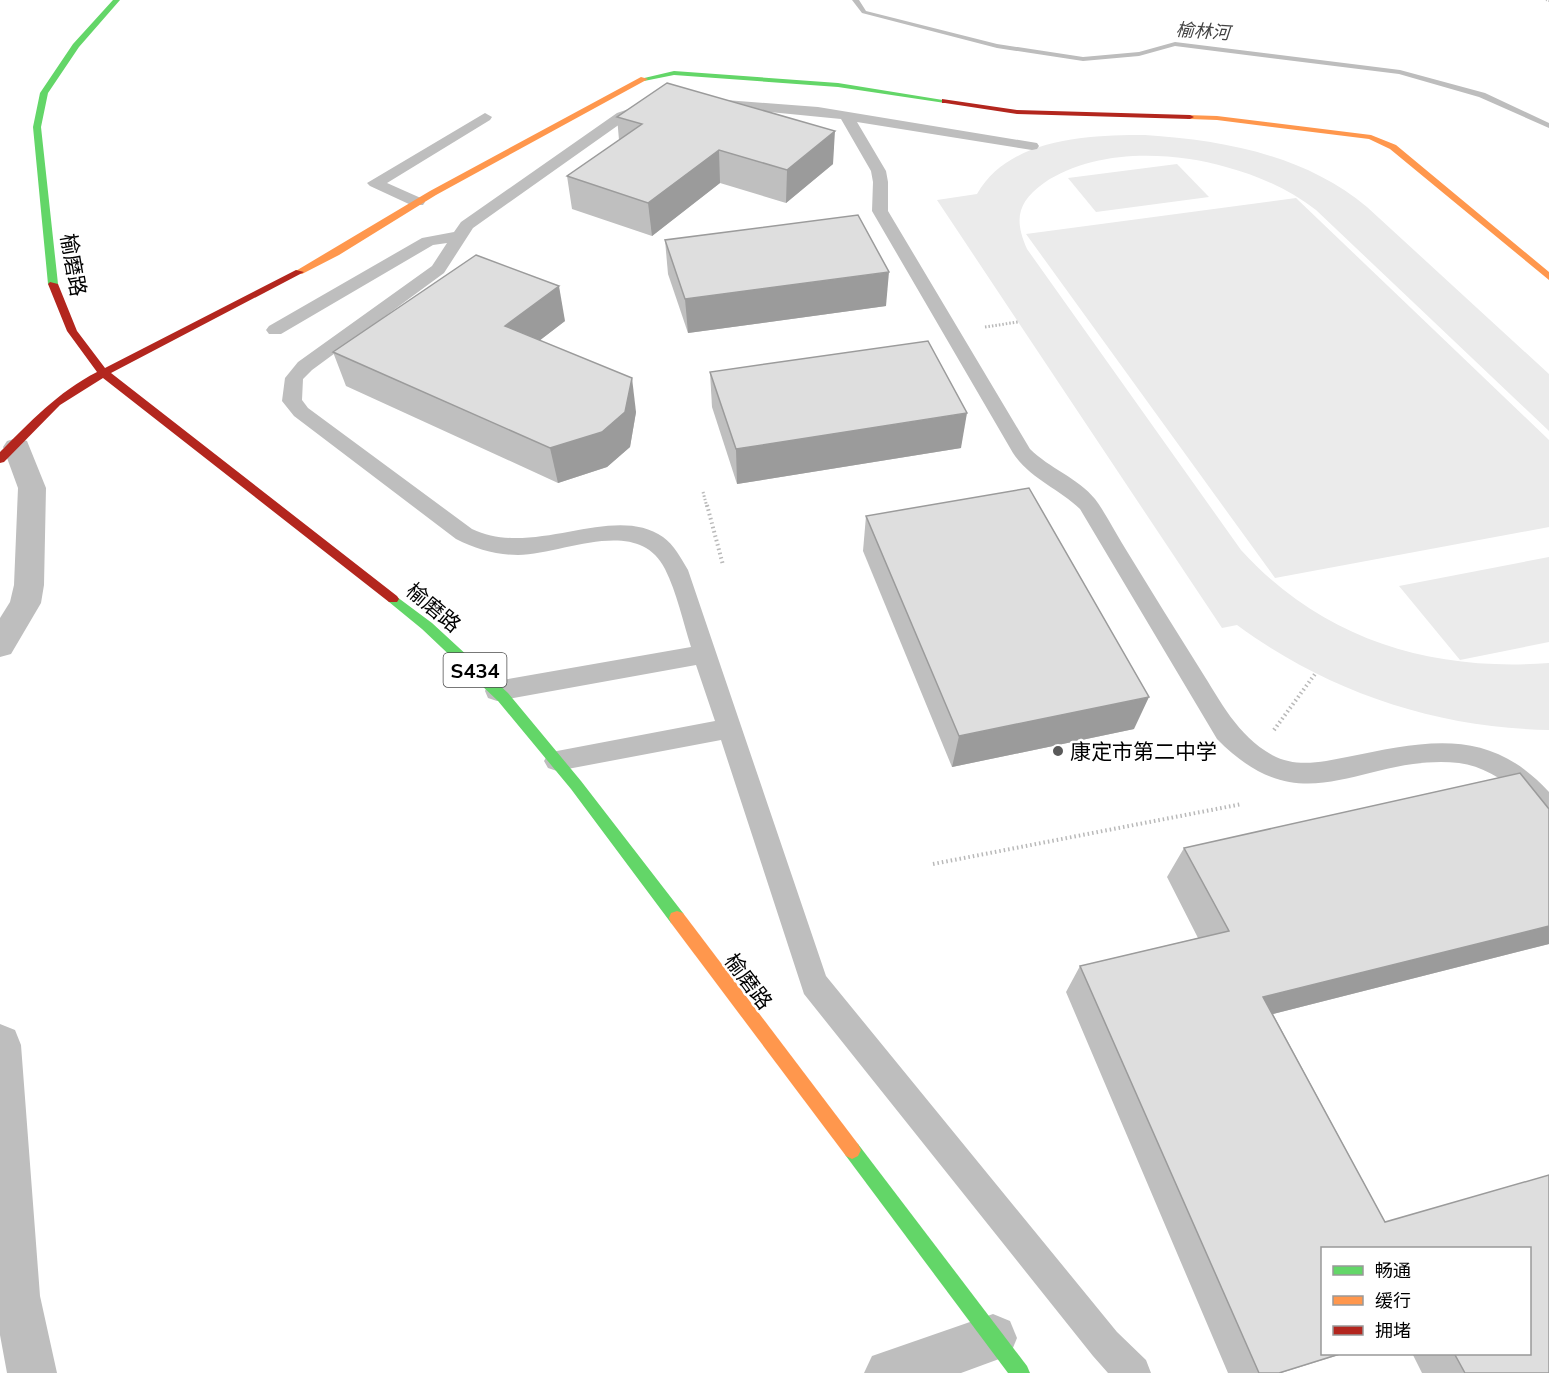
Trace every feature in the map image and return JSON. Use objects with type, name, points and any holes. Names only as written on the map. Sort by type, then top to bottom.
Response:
[{"type":"street","name":"榆磨路","points":[[117,0],[53,76],[44,93],[38,127],[49,261],[54,289],[72,331],[102,372],[427,626],[497,691],[557,761],[1007,1356]]},
{"type":"street","points":[[0,645],[25,603],[29,585],[32,488],[8,453],[56,404],[77,387],[102,372],[336,253],[417,202],[648,77],[659,74],[686,73],[838,85],[1017,112],[1217,118],[1371,137],[1393,147],[1549,277]]},
{"type":"street","points":[[0,1045],[16,1296],[32,1373]]},
{"type":"street","points":[[889,1373],[1007,1356]]},
{"type":"lane","points":[[692,102],[818,111],[1032,146]]},
{"type":"lane","points":[[663,104],[635,110],[622,116],[467,225],[438,269],[305,366],[294,378],[292,401],[301,412],[455,527],[481,542],[501,547],[524,546],[601,535],[627,534],[650,539],[666,552],[677,570],[814,984],[1106,1344],[1133,1373]]},
{"type":"lane","points":[[846,115],[878,170],[881,180],[878,206],[880,212],[1023,453],[1040,471],[1067,485],[1087,504],[1226,732],[1244,751],[1292,773],[1320,773],[1429,752],[1456,751],[1485,758],[1512,772],[1534,792],[1549,810]]},
{"type":"lane","points":[[417,202],[375,183],[485,117]]},
{"type":"lane","points":[[275,330],[428,241],[460,236]]},
{"type":"lane","points":[[497,691],[705,654]]},
{"type":"lane","points":[[557,761],[729,728]]},
{"type":"path","points":[[703,492],[723,565]]},
{"type":"path","points":[[1254,757],[1315,674]]},
{"type":"path","points":[[933,864],[1242,804]]},
{"type":"shaded area","points":[[1145,135],[1204,141],[1262,153],[1317,175],[1343,189],[1367,207],[1549,374],[1549,431],[1316,210],[1306,202],[1262,179],[1238,171],[1181,158],[1133,156],[1109,159],[1064,172],[1044,183],[1028,197],[1020,212],[1020,229],[1027,249],[1241,550],[1273,581],[1307,606],[1343,627],[1381,643],[1421,655],[1462,662],[1549,663],[1549,730],[1507,728],[1465,722],[1425,714],[1385,702],[1308,669],[1272,649],[1237,625],[1222,628],[937,200],[977,194],[991,175],[1009,161],[1029,151],[1075,139]]},
{"type":"shaded area","points":[[1177,164],[1209,197],[1096,212],[1068,178]]},
{"type":"shaded area","points":[[1296,198],[1549,440],[1549,527],[1275,578],[1026,234]]},
{"type":"shaded area","points":[[1549,557],[1549,642],[1460,660],[1399,586]]},
{"type":"building","points":[[667,83],[835,131],[787,170],[719,150],[648,203],[567,176],[642,124],[617,117]]},
{"type":"building","points":[[858,215],[889,272],[685,299],[665,240]]},
{"type":"building","points":[[476,255],[559,286],[505,326],[632,378],[625,412],[602,432],[550,448],[333,352]]},
{"type":"building","points":[[928,341],[967,413],[736,449],[710,372]]},
{"type":"building","points":[[1029,488],[1149,697],[959,736],[866,516]]},
{"type":"building","points":[[1520,773],[1549,809],[1549,926],[1263,997],[1385,1222],[1549,1175],[1549,1373],[1465,1373],[1455,1355],[1531,1355],[1531,1247],[1321,1247],[1321,1355],[1337,1355],[1279,1373],[1259,1373],[1080,966],[1229,931],[1184,848]]},
{"type":"waterway","name":"榆林河","points":[[855,0],[864,12],[997,46],[1083,59],[1139,54],[1175,44],[1400,72],[1482,95],[1549,126]]},
{"type":"traffic: fast","points":[[53,284],[37,127],[44,93],[76,46],[117,0]]},
{"type":"traffic: fast","points":[[644,79],[674,73],[838,85],[945,101]]},
{"type":"traffic: fast","points":[[393,599],[427,626],[503,697],[576,785],[677,918]]},
{"type":"traffic: fast","points":[[852,1150],[1020,1373]]},
{"type":"traffic: slow","points":[[299,272],[336,253],[433,193],[644,79]]},
{"type":"traffic: slow","points":[[1190,117],[1217,118],[1371,137],[1393,147],[1549,277]]},
{"type":"traffic: slow","points":[[677,918],[852,1150]]},
{"type":"traffic: jam","points":[[945,101],[1017,112],[1190,117]]},
{"type":"traffic: jam","points":[[0,459],[56,403],[84,383],[299,272]]},
{"type":"traffic: jam","points":[[53,284],[72,331],[102,372],[393,599]]},
{"type":"place","name":"康定市第二中学","points":[[1058,751]]}]
